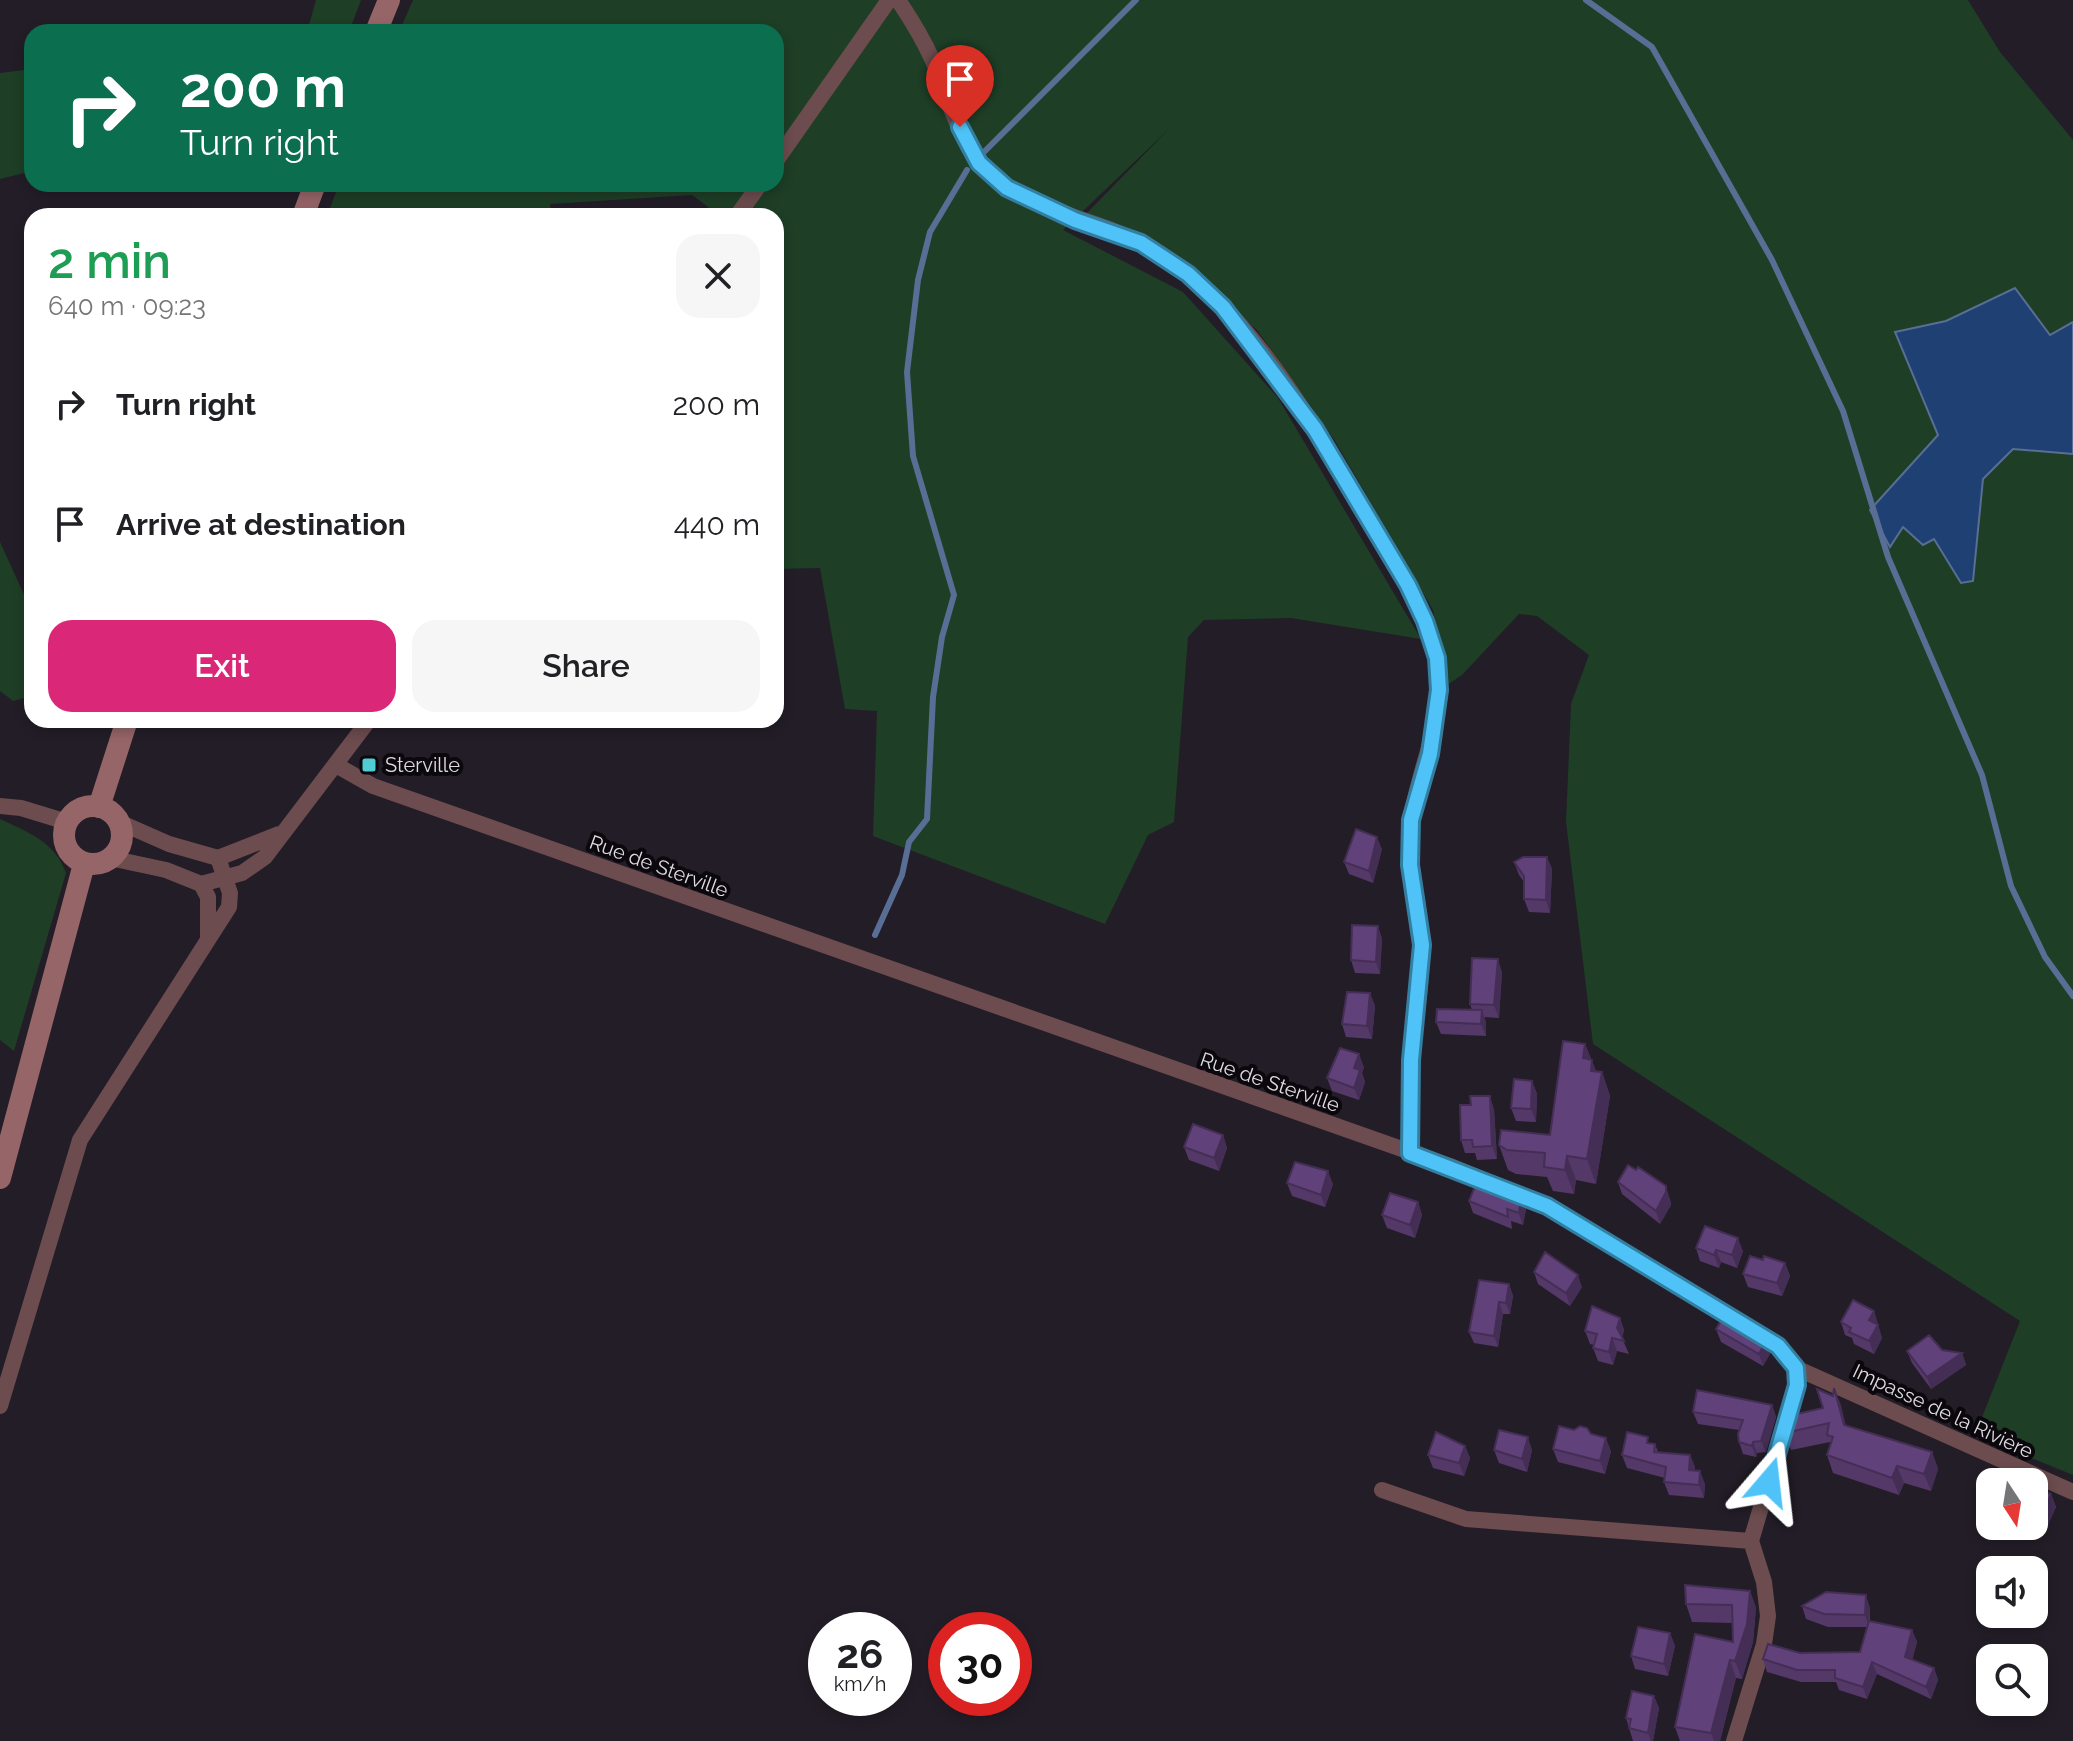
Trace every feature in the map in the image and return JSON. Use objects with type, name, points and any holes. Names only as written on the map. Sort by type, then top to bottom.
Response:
[{"type":"main road","points":[[379,24],[389,0]]},
{"type":"main road","points":[[99,807],[124,728]]},
{"type":"main road","points":[[99,807],[119,822],[121,843],[110,858],[84,864],[68,849],[64,831],[67,822],[81,809],[99,807]]},
{"type":"main road","points":[[0,1178],[84,864]]},
{"type":"street","points":[[784,150],[889,0]]},
{"type":"street","points":[[898,0],[931,57],[971,150],[990,174],[1007,188],[1075,220],[1141,243],[1188,274],[1223,307],[1315,429],[1408,585],[1425,621],[1437,658],[1439,690],[1430,754],[1411,820],[1410,865],[1422,945],[1411,1060],[1410,1153]]},
{"type":"street","points":[[110,858],[166,870],[201,884],[226,879],[265,857],[279,834],[363,728]]},
{"type":"street","name":"Rue de Sterville","points":[[336,765],[373,786],[1410,1153],[1547,1206],[1778,1346],[1796,1368]]},
{"type":"street","points":[[0,806],[21,808],[67,822]]},
{"type":"street","points":[[119,822],[169,844],[218,858],[279,834]]},
{"type":"street","points":[[0,1406],[80,1140],[229,907],[226,879],[218,858]]},
{"type":"street","points":[[201,884],[208,897],[208,939]]},
{"type":"street","points":[[1734,1741],[1764,1644],[1768,1616],[1764,1582],[1751,1541],[1797,1385],[1796,1368]]},
{"type":"street","name":"Impasse de la Rivière","points":[[1796,1368],[2073,1492]]},
{"type":"street","points":[[1382,1490],[1466,1519],[1751,1541]]},
{"type":"green space","points":[[316,0],[361,0],[352,24],[309,24]]},
{"type":"green space","points":[[413,0],[1968,0],[2000,52],[2073,140],[2073,322],[2050,335],[2015,288],[1946,321],[1895,332],[1938,435],[1890,546],[1902,526],[1934,539],[1961,583],[1983,479],[2012,449],[2073,454],[2073,1475],[1975,1435],[2020,1321],[1593,1044],[1566,822],[1571,704],[1589,655],[1537,616],[1519,614],[1462,675],[1447,685],[1433,610],[1335,441],[1257,330],[1148,239],[1086,214],[1169,129],[1063,230],[1183,292],[1278,398],[1421,639],[1291,618],[1204,620],[1188,637],[1174,822],[1148,835],[1105,924],[873,836],[877,711],[845,709],[820,568],[784,569],[784,208],[709,208],[692,195],[550,204],[551,208],[330,208],[336,192],[784,192],[784,24],[402,24]]},
{"type":"green space","points":[[24,70],[24,173],[0,179],[0,73]]},
{"type":"green space","points":[[0,542],[24,594],[24,698],[13,701],[0,691]]},
{"type":"green space","points":[[0,819],[48,846],[66,873],[14,1051],[0,1040]]},
{"type":"water","points":[[2015,288],[2050,335],[2073,322],[2073,454],[2013,449],[1983,479],[1973,581],[1961,583],[1934,539],[1923,545],[1903,527],[1890,547],[1870,510],[1938,435],[1895,332],[1946,321]]},
{"type":"building","points":[[1356,829],[1377,837],[1369,871],[1344,862]]},
{"type":"building","points":[[1523,857],[1547,857],[1546,900],[1524,899],[1524,876],[1514,862]]},
{"type":"building","points":[[1352,925],[1378,926],[1376,962],[1351,960]]},
{"type":"building","points":[[1472,958],[1498,959],[1494,1005],[1470,1004]]},
{"type":"building","points":[[1347,992],[1370,993],[1367,1026],[1342,1024]]},
{"type":"building","points":[[1437,1009],[1482,1010],[1481,1024],[1436,1022]]},
{"type":"building","points":[[1563,1041],[1585,1044],[1583,1058],[1592,1060],[1591,1071],[1602,1072],[1587,1159],[1567,1156],[1565,1170],[1544,1167],[1545,1153],[1507,1150],[1499,1145],[1501,1130],[1550,1135]]},
{"type":"building","points":[[1340,1048],[1359,1054],[1354,1068],[1360,1070],[1354,1088],[1327,1078]]},
{"type":"building","points":[[1514,1079],[1532,1081],[1531,1109],[1511,1108]]},
{"type":"building","points":[[1470,1096],[1490,1096],[1492,1146],[1473,1147],[1472,1140],[1461,1140],[1460,1105],[1471,1105]]},
{"type":"building","points":[[1193,1124],[1223,1135],[1214,1158],[1184,1147]]},
{"type":"building","points":[[1295,1162],[1328,1171],[1321,1195],[1287,1183]]},
{"type":"building","points":[[1628,1165],[1636,1170],[1638,1167],[1666,1186],[1656,1211],[1618,1182]]},
{"type":"building","points":[[1478,1179],[1521,1197],[1519,1213],[1507,1209],[1508,1217],[1469,1201]]},
{"type":"building","points":[[1390,1193],[1418,1202],[1410,1225],[1382,1215]]},
{"type":"building","points":[[1705,1226],[1738,1238],[1732,1255],[1716,1250],[1714,1255],[1696,1248]]},
{"type":"building","points":[[1545,1252],[1578,1275],[1566,1293],[1534,1272]]},
{"type":"building","points":[[1750,1256],[1763,1260],[1764,1256],[1785,1263],[1777,1283],[1743,1274]]},
{"type":"building","points":[[1479,1280],[1509,1284],[1506,1303],[1499,1302],[1494,1336],[1469,1332]]},
{"type":"building","points":[[1853,1300],[1874,1311],[1869,1320],[1878,1325],[1869,1341],[1849,1332],[1851,1328],[1841,1322]]},
{"type":"building","points":[[1592,1306],[1620,1318],[1617,1328],[1624,1341],[1612,1338],[1609,1352],[1593,1348],[1597,1334],[1585,1331]]},
{"type":"building","points":[[1724,1316],[1766,1341],[1759,1354],[1716,1329]]},
{"type":"building","points":[[1929,1335],[1942,1350],[1962,1353],[1927,1377],[1907,1351]]},
{"type":"building","points":[[1834,1388],[1844,1425],[1932,1452],[1924,1474],[1897,1466],[1892,1478],[1827,1455],[1833,1437],[1827,1435],[1829,1423],[1785,1433],[1788,1416],[1823,1408],[1817,1389],[1833,1396]]},
{"type":"building","points":[[1697,1390],[1772,1405],[1761,1441],[1753,1442],[1752,1446],[1739,1442],[1738,1434],[1743,1420],[1693,1412]]},
{"type":"building","points":[[1559,1426],[1574,1430],[1580,1426],[1587,1428],[1591,1434],[1606,1438],[1600,1461],[1553,1449]]},
{"type":"building","points":[[1499,1430],[1528,1437],[1522,1459],[1494,1450]]},
{"type":"building","points":[[1436,1432],[1465,1446],[1459,1463],[1428,1455]]},
{"type":"building","points":[[1627,1432],[1648,1437],[1647,1443],[1655,1444],[1654,1452],[1690,1455],[1689,1470],[1700,1471],[1699,1485],[1664,1482],[1666,1467],[1622,1455]]},
{"type":"building","points":[[1685,1585],[1750,1591],[1747,1624],[1735,1661],[1730,1660],[1711,1733],[1675,1727],[1695,1634],[1733,1642],[1732,1605],[1686,1604]]},
{"type":"building","points":[[1826,1592],[1866,1595],[1865,1615],[1824,1614],[1802,1606]]},
{"type":"building","points":[[1869,1621],[1912,1630],[1905,1657],[1934,1668],[1926,1687],[1872,1662],[1863,1687],[1835,1678],[1835,1670],[1797,1670],[1763,1659],[1768,1644],[1800,1653],[1860,1652]]},
{"type":"building","points":[[1638,1627],[1670,1633],[1664,1664],[1631,1656]]},
{"type":"building","points":[[1632,1691],[1654,1696],[1648,1733],[1629,1728],[1631,1719],[1626,1718]]},
{"type":"waterway","points":[[982,154],[1136,0]]},
{"type":"waterway","points":[[1586,0],[1652,47],[1772,260],[1843,411],[1888,557],[1982,775],[2011,886],[2045,957],[2073,996]]},
{"type":"waterway","points":[[875,935],[902,875],[909,842],[927,819],[933,697],[942,637],[954,595],[913,456],[907,372],[918,280],[930,232],[967,170]]},
{"type":"place","name":"Sterville","points":[[369,765]]},
{"type":"route","points":[[960,127],[979,163],[1007,188],[1075,220],[1141,243],[1188,274],[1223,307],[1315,429],[1408,585],[1425,621],[1437,658],[1437,718],[1411,820],[1410,865],[1422,945],[1411,1060],[1410,1153],[1547,1206],[1778,1346],[1796,1368],[1797,1385],[1769,1482]]}]
